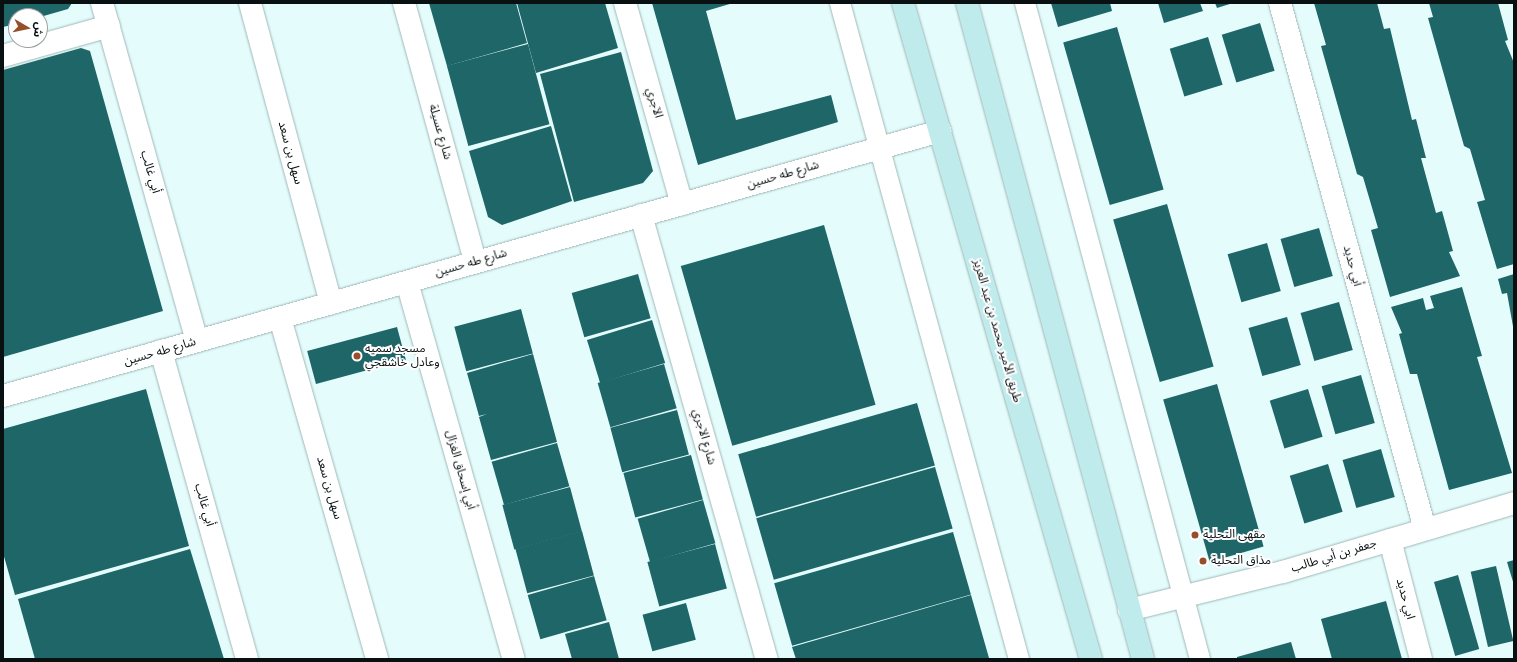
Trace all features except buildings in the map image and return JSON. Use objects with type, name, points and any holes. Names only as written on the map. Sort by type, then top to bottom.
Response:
[{"type":"main road","name":"طريق الأمير محمد بن عبد العزيز","points":[[903,3],[1091,659]]},
{"type":"main road","points":[[967,3],[1143,659]]},
{"type":"street","name":"أبي غالب","points":[[102,3],[197,341]]},
{"type":"street","name":"شارع عسيلة","points":[[404,3],[475,261]]},
{"type":"street","name":"الآجري","points":[[625,3],[682,204]]},
{"type":"street","points":[[840,3],[881,148],[1019,659]]},
{"type":"street","points":[[1025,3],[1200,659]]},
{"type":"street","name":"أبي حديد","points":[[1280,3],[1425,530]]},
{"type":"street","name":"سهل بن سعد","points":[[253,4],[331,303]]},
{"type":"street","points":[[3,56],[109,26]]},
{"type":"street","name":"شارع طه حسين","points":[[3,396],[407,282],[475,261],[940,131]]},
{"type":"street","name":"شارع الآجري","points":[[641,215],[767,659]]},
{"type":"street","name":"أبي إسحاق الغزال","points":[[407,282],[514,659]]},
{"type":"street","name":"سهل بن سعد","points":[[280,318],[377,659]]},
{"type":"street","name":"أبي غالب","points":[[162,351],[247,659]]},
{"type":"street","name":"جعفر بن أبي طالب","points":[[1129,610],[1390,540],[1514,503]]},
{"type":"street","name":"ابي حديد","points":[[1390,540],[1421,659]]},
{"type":"place","name":"مسجد سميه وعادل خاشقجي","points":[[357,356]]},
{"type":"place","name":"مقهى التحلية","points":[[1195,535]]},
{"type":"place","name":"مذاق التحلية","points":[[1203,561]]}]
